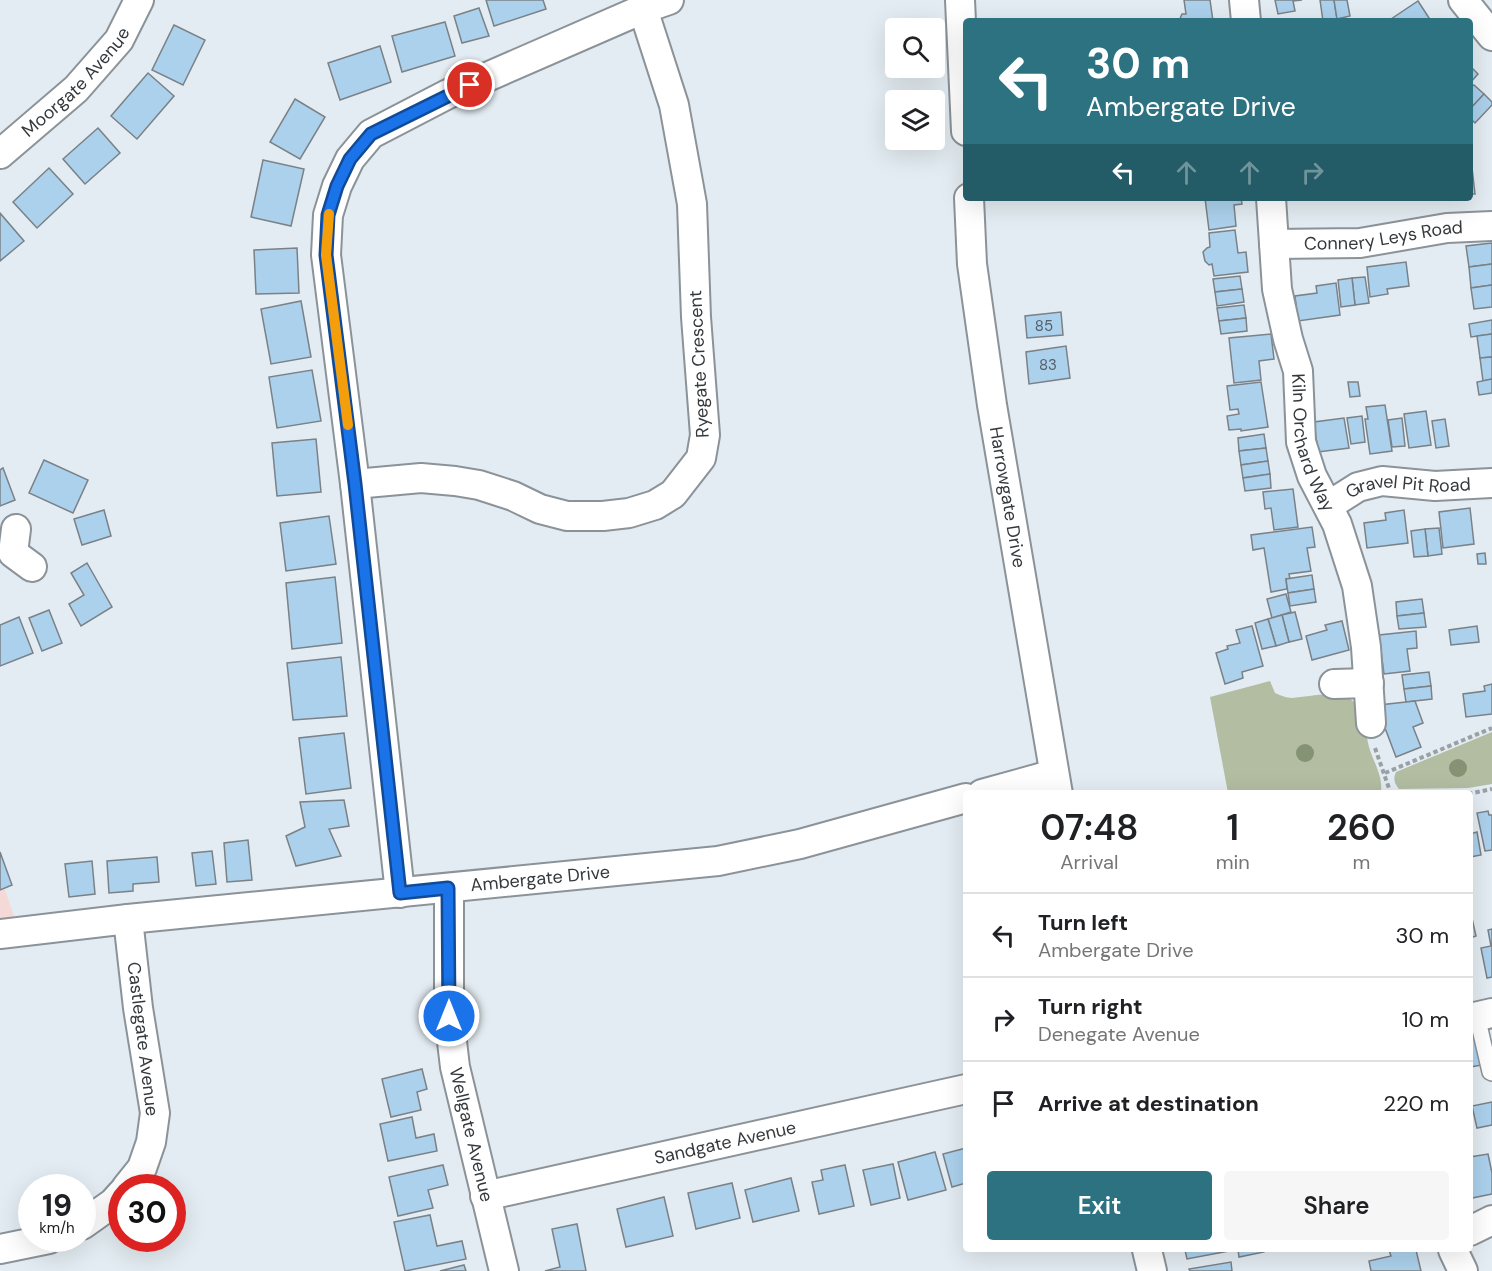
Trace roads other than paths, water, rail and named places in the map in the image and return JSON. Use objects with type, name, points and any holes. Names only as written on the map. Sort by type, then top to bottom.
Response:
[{"type":"street","name":"Moorgate Avenue","points":[[0,154],[76,89],[119,40],[139,0]]},
{"type":"street","points":[[960,0],[963,66]]},
{"type":"street","points":[[1244,0],[1246,18]]},
{"type":"street","points":[[1463,0],[1489,25]]},
{"type":"street","points":[[400,893],[355,484],[326,255],[328,215],[337,186],[350,159],[371,134],[429,104],[656,5]]},
{"type":"street","name":"Ryegate Crescent","points":[[355,484],[421,478],[455,480],[479,484],[567,516],[603,516],[629,513],[655,505],[673,494],[700,459],[705,435],[696,317],[692,204],[656,5]]},
{"type":"street","name":"Harrowgate Drive","points":[[969,201],[972,264],[992,405],[1056,784]]},
{"type":"street","name":"Kiln Orchard Way","points":[[1271,201],[1276,289],[1298,370],[1301,442],[1312,476],[1343,540],[1357,586],[1363,624],[1371,723]]},
{"type":"street","name":"Connery Leys Road","points":[[1274,244],[1360,243],[1448,228],[1492,226]]},
{"type":"street","name":"Gravel Pit Road","points":[[1328,506],[1358,487],[1382,481],[1435,486],[1492,483]]},
{"type":"street","points":[[1334,684],[1369,683]]},
{"type":"street","points":[[1012,790],[1056,784]]},
{"type":"street","name":"Ambergate Drive","points":[[0,934],[128,919],[718,861],[800,844],[963,799]]},
{"type":"street","name":"Wellgate Avenue","points":[[448,888],[449,1016],[455,1067],[504,1271]]},
{"type":"street","name":"Castlegate Avenue","points":[[128,919],[138,1008],[155,1113],[151,1142],[142,1168],[137,1174]]},
{"type":"street","name":"Sandgate Avenue","points":[[485,1196],[963,1090]]},
{"type":"street","points":[[1473,1230],[1492,1220]]},
{"type":"street","points":[[0,1249],[18,1245]]},
{"type":"street","points":[[1147,1252],[1152,1271]]},
{"type":"street","points":[[1454,1252],[1463,1271]]},
{"type":"lane","points":[[1480,1016],[1492,1073]]}]
